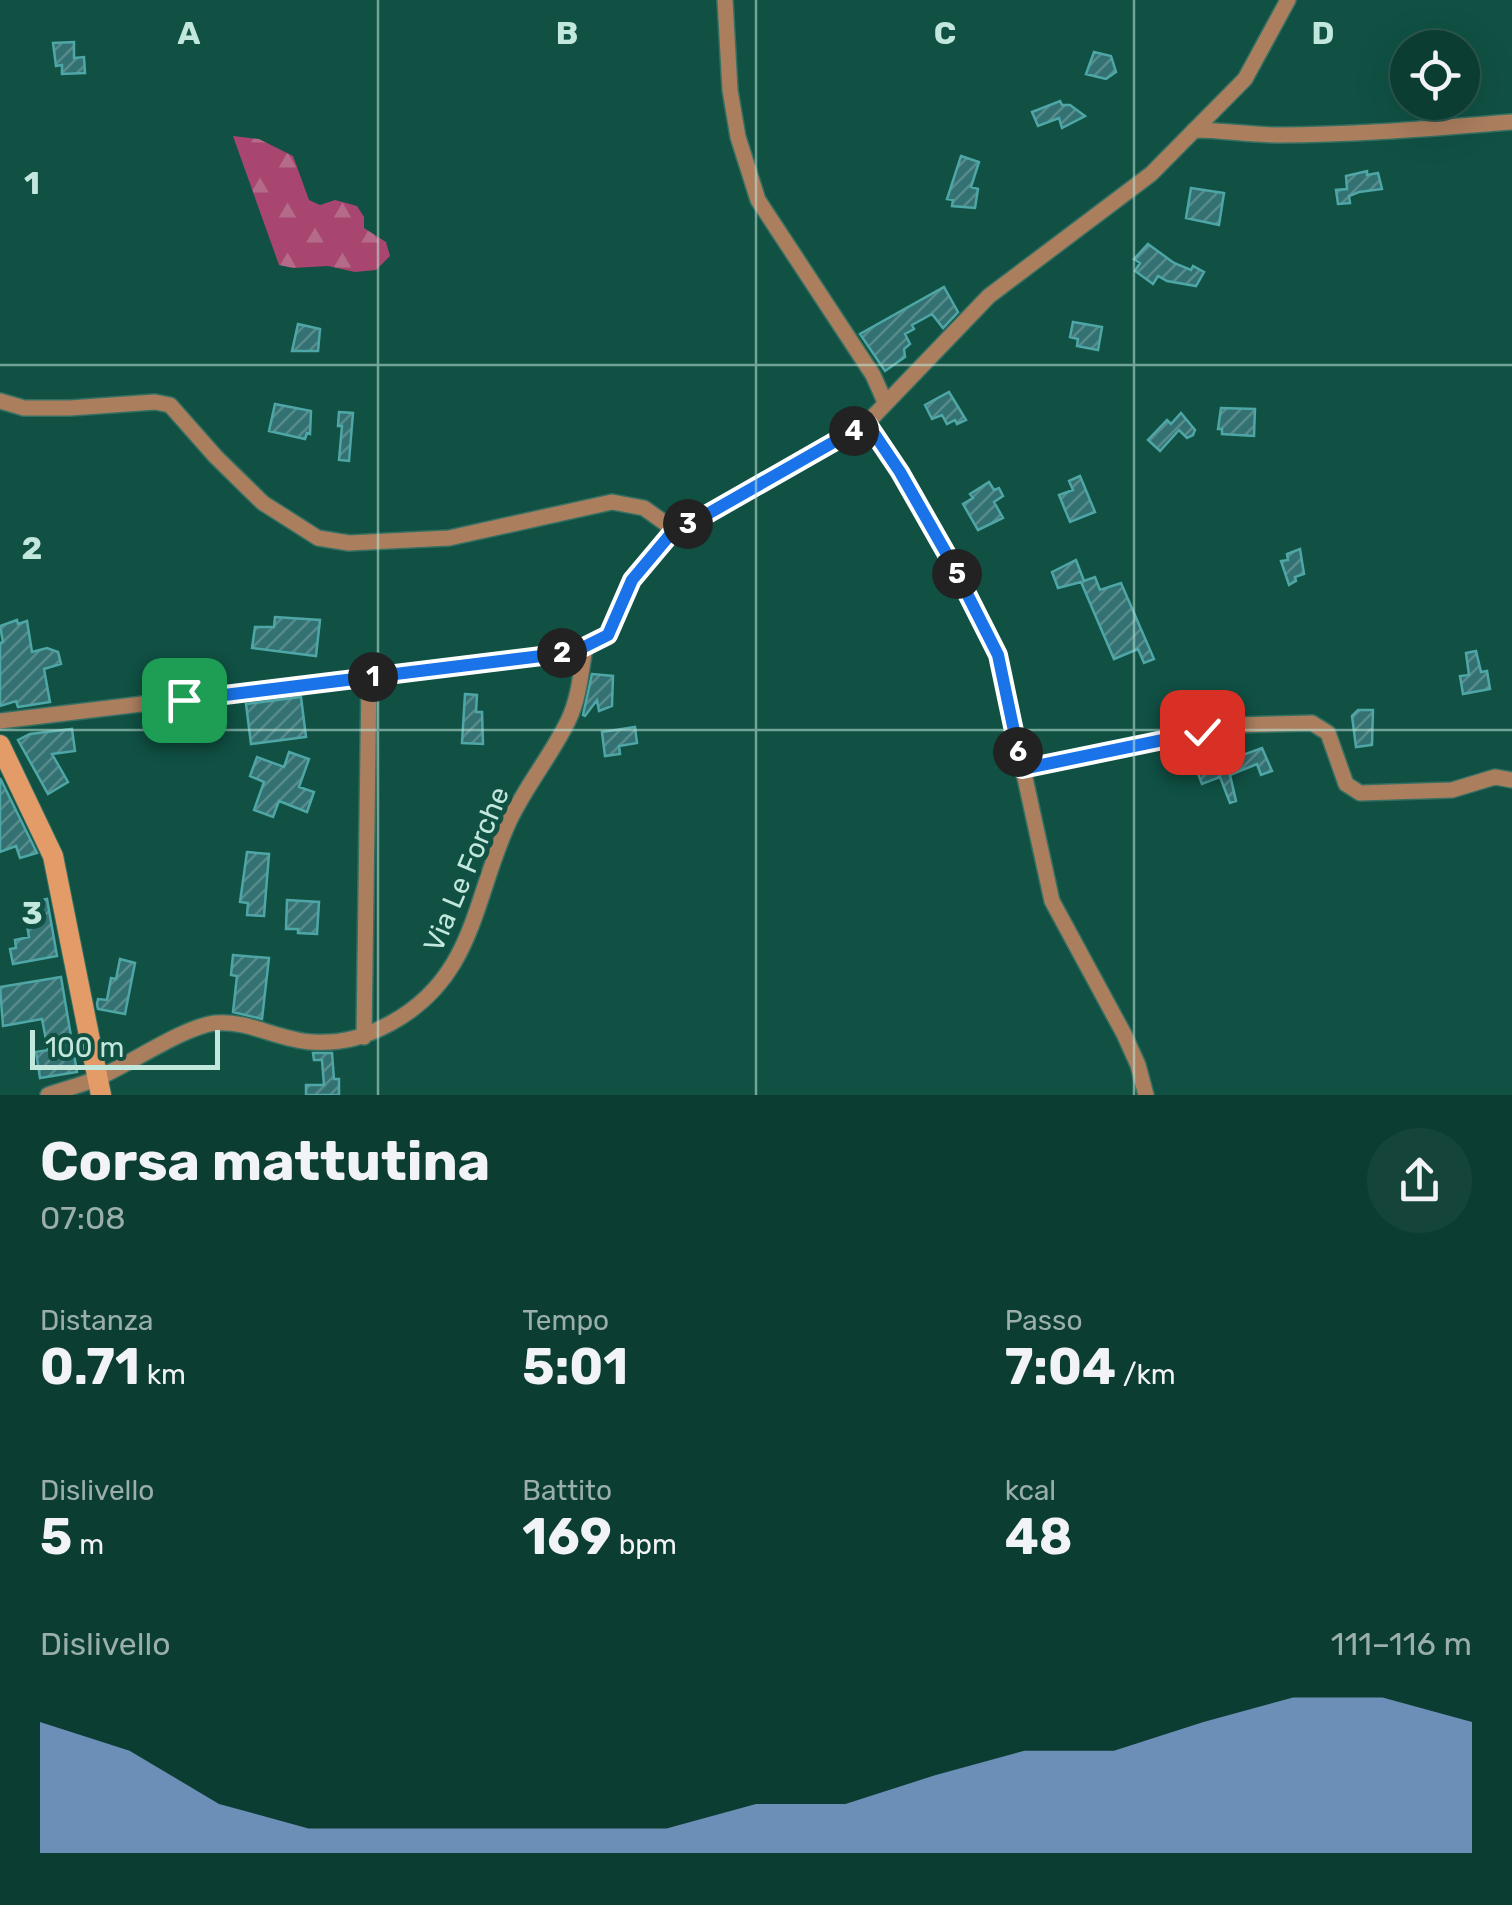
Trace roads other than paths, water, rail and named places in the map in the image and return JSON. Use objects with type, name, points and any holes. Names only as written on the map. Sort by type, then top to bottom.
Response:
[{"type":"main road","points":[[0,745],[53,856],[99,1086]]},
{"type":"street","points":[[725,0],[738,138],[758,200],[872,375],[885,402]]},
{"type":"street","points":[[0,720],[574,652],[608,635],[632,580],[669,536],[867,423],[990,296],[1151,174],[1245,78],[1288,0]]},
{"type":"street","points":[[1194,130],[1298,135],[1512,122]]},
{"type":"street","points":[[0,401],[24,408],[155,402],[170,405],[263,502],[318,538],[350,544],[449,538],[612,502],[644,508],[676,531]]},
{"type":"street","points":[[867,423],[949,558],[998,655],[1052,901],[1124,1034],[1146,1095]]},
{"type":"street","name":"Via Le Forche","points":[[48,1095],[99,1086],[212,1024],[235,1024],[311,1042],[364,1038],[415,1010],[438,988],[463,952],[491,866],[518,801],[570,718],[579,690],[584,647]]},
{"type":"street","points":[[364,1038],[369,678]]},
{"type":"street","points":[[1022,769],[1237,725],[1312,724],[1328,733],[1346,784],[1360,793],[1452,790],[1495,777],[1512,780]]}]
